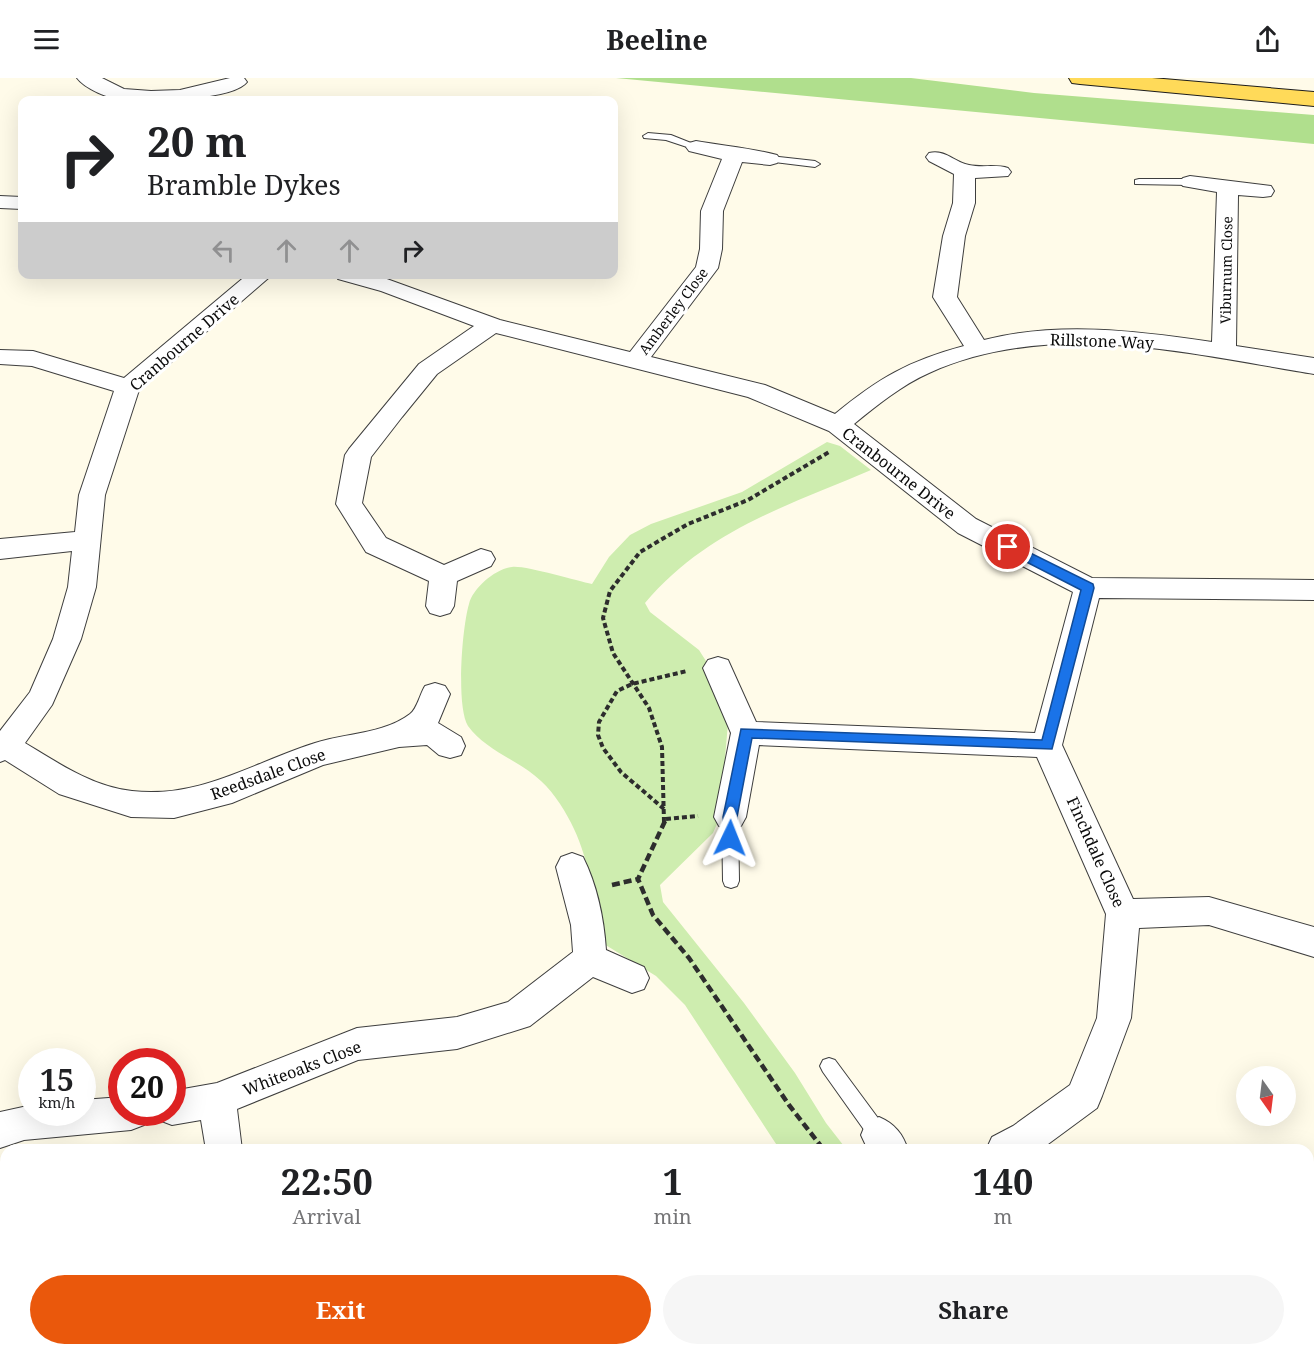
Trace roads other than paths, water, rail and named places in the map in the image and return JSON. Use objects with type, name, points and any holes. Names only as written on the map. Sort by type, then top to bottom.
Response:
[{"type":"main road","points":[[1080,78],[1314,99]]},
{"type":"street","points":[[87,78],[120,94],[187,96],[210,96],[237,82]]},
{"type":"street","points":[[696,147],[734,155],[770,159]]},
{"type":"street","name":"Amberley Close","points":[[635,362],[707,268],[711,249],[712,211],[734,155]]},
{"type":"street","points":[[936,158],[964,171],[1001,172]]},
{"type":"street","points":[[964,171],[964,203],[954,236],[945,297],[977,348]]},
{"type":"street","points":[[1191,182],[1263,191]]},
{"type":"street","name":"Viburnum Close","points":[[1224,352],[1228,187]]},
{"type":"street","points":[[0,202],[18,203]]},
{"type":"street","name":"Cranbourne Drive","points":[[3,748],[42,697],[67,639],[82,587],[92,495],[128,387],[256,279]]},
{"type":"street","name":"Cranbourne Drive","points":[[395,280],[492,325],[756,391],[847,431],[967,526],[1088,588],[1314,590]]},
{"type":"street","points":[[481,559],[444,576],[376,545],[349,504],[358,455],[428,369],[492,325]]},
{"type":"street","name":"Rillstone Way","points":[[847,431],[867,401],[917,369],[977,348],[1056,337],[1154,341],[1314,366]]},
{"type":"street","points":[[0,357],[33,359],[128,387]]},
{"type":"street","points":[[0,549],[86,540]]},
{"type":"street","points":[[440,606],[444,576]]},
{"type":"street","points":[[746,733],[1047,745],[1088,588]]},
{"type":"street","points":[[718,668],[746,733],[730,817]]},
{"type":"street","name":"Reedsdale Close","points":[[399,735],[425,720],[435,694]]},
{"type":"street","name":"Reedsdale Close","points":[[3,748],[70,786],[131,804],[174,805],[221,794],[318,754],[399,735],[432,733],[450,746]]},
{"type":"street","name":"Finchdale Close","points":[[1016,1144],[1084,1096],[1114,1018],[1123,914],[1047,745]]},
{"type":"street","points":[[572,867],[588,925],[590,959],[632,978]]},
{"type":"street","points":[[1123,914],[1209,911],[1314,942]]},
{"type":"street","name":"Whiteoaks Close","points":[[186,1105],[217,1100],[357,1044],[457,1034],[518,1015],[590,959]]},
{"type":"street","points":[[217,1100],[223,1144]]},
{"type":"street","points":[[0,1130],[24,1123],[108,1115]]},
{"type":"lane","points":[[648,136],[674,138],[696,147]]},
{"type":"lane","points":[[770,159],[815,164]]},
{"type":"lane","points":[[1139,182],[1191,182]]},
{"type":"lane","points":[[730,817],[731,881]]},
{"type":"lane","points":[[829,1066],[884,1143]]}]
